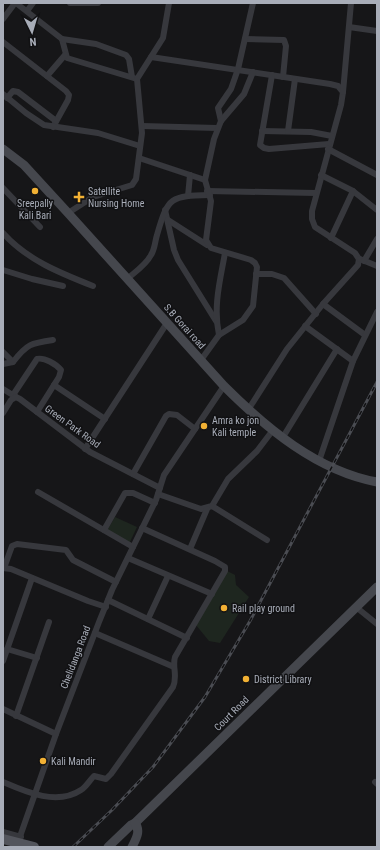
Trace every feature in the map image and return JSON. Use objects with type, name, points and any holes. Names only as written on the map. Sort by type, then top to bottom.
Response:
[{"type":"main road","points":[[3,839],[34,847]]},
{"type":"street","points":[[3,19],[15,3],[62,39],[96,44],[126,55],[129,59],[134,78],[142,126],[136,179],[132,184],[93,197],[68,213]]},
{"type":"street","points":[[27,12],[33,3]]},
{"type":"street","points":[[70,3],[98,3]]},
{"type":"street","points":[[134,78],[164,38],[169,3]]},
{"type":"street","points":[[221,121],[218,108],[231,89],[238,70],[253,3]]},
{"type":"street","points":[[351,3],[343,92],[316,193],[312,211],[312,219],[315,227],[355,253],[361,260],[377,266]]},
{"type":"street","points":[[349,27],[377,30]]},
{"type":"street","points":[[62,39],[67,58],[134,78]]},
{"type":"street","points":[[245,40],[284,40],[286,46],[283,77]]},
{"type":"street","points":[[3,42],[66,91],[69,95],[68,100],[55,124]]},
{"type":"street","points":[[46,76],[65,55]]},
{"type":"street","points":[[151,57],[330,84],[338,86],[343,92]]},
{"type":"street","points":[[207,245],[206,234],[208,193],[205,180],[217,128],[221,121],[240,100],[253,72]]},
{"type":"street","points":[[272,75],[260,145],[264,148],[329,146],[377,175]]},
{"type":"street","points":[[288,131],[295,79]]},
{"type":"street","points":[[55,124],[18,92],[13,91],[5,96],[37,121],[98,132],[140,146]]},
{"type":"street","points":[[142,126],[217,128]]},
{"type":"street","points":[[262,131],[318,132],[332,136]]},
{"type":"street","name":"S.B Gorai road","points":[[3,148],[24,165],[224,386],[248,410],[273,430],[318,461],[350,476],[377,482]]},
{"type":"street","points":[[139,158],[205,180]]},
{"type":"street","points":[[188,196],[190,175]]},
{"type":"street","points":[[321,175],[353,191],[377,210]]},
{"type":"street","points":[[3,188],[40,227]]},
{"type":"street","points":[[331,238],[353,191]]},
{"type":"street","points":[[127,279],[148,260],[152,254],[165,209],[175,198],[208,193],[316,193]]},
{"type":"street","points":[[165,209],[174,250],[178,260],[216,321]]},
{"type":"street","points":[[168,220],[211,248],[250,260],[255,263],[256,274],[253,306],[243,320],[219,334],[201,360]]},
{"type":"street","points":[[4,237],[42,264],[94,286]]},
{"type":"street","points":[[248,410],[273,370],[305,326],[323,304],[353,273],[377,239]]},
{"type":"street","points":[[219,334],[216,321],[216,302],[225,252]]},
{"type":"street","points":[[3,270],[32,279],[63,286]]},
{"type":"street","points":[[256,274],[272,274],[284,278],[316,314]]},
{"type":"street","points":[[323,304],[365,335]]},
{"type":"street","points":[[318,461],[353,361],[377,312]]},
{"type":"street","points":[[85,449],[167,323]]},
{"type":"street","points":[[305,326],[353,361]]},
{"type":"street","points":[[3,364],[13,362],[22,350],[29,344],[53,340]]},
{"type":"street","points":[[283,437],[337,349]]},
{"type":"street","points":[[3,352],[13,362]]},
{"type":"street","points":[[3,413],[34,361],[40,358],[61,370],[54,385],[37,412]]},
{"type":"street","points":[[54,385],[105,419]]},
{"type":"street","name":"Chelidanga Road","points":[[16,847],[22,835],[34,794],[56,734],[116,582],[155,503],[167,470],[224,386]]},
{"type":"street","name":"Green Park Road","points":[[3,389],[37,412],[85,449],[133,474],[159,491]]},
{"type":"street","points":[[133,474],[166,416],[170,414],[176,416],[195,429]]},
{"type":"street","points":[[190,549],[209,508],[228,479],[257,451],[273,430]]},
{"type":"street","points":[[159,491],[201,509],[209,508],[267,540]]},
{"type":"street","points":[[38,492],[133,548]]},
{"type":"street","points":[[104,530],[125,493],[133,493],[155,503]]},
{"type":"street","points":[[3,782],[34,794],[58,797],[81,790],[94,776],[109,777],[173,687],[176,678],[174,667],[175,657],[225,571],[225,567],[190,549],[142,528]]},
{"type":"street","points":[[106,607],[12,569],[3,568],[12,546],[17,544],[55,548],[66,550],[73,560],[116,582]]},
{"type":"street","points":[[128,558],[212,594]]},
{"type":"street","points":[[148,619],[168,576]]},
{"type":"street","points":[[3,661],[32,578]]},
{"type":"street","name":"Court Road","points":[[108,847],[131,824],[135,823],[377,587]]},
{"type":"street","points":[[108,600],[187,638]]},
{"type":"street","points":[[356,607],[377,624]]},
{"type":"street","points":[[16,716],[49,622]]},
{"type":"street","points":[[95,633],[174,667]]},
{"type":"street","points":[[7,649],[37,658]]},
{"type":"street","points":[[3,709],[56,734]]},
{"type":"street","points":[[132,847],[138,833],[138,827],[135,823]]},
{"type":"street","points":[[3,832],[22,835]]},
{"type":"shaded area","points":[[115,517],[137,527],[129,544],[106,532]]},
{"type":"shaded area","name":"Rail play ground","points":[[227,571],[235,575],[236,585],[249,597],[220,643],[209,641],[196,625]]},
{"type":"railway","points":[[73,847],[112,810],[153,767],[205,697],[250,621],[377,382]]},
{"type":"place","name":"Sreepally Kali Bari","points":[[35,191]]},
{"type":"place","name":"Satellite Nursing Home","points":[[79,197]]},
{"type":"place","name":"Amra ko jon Kali temple","points":[[204,426]]},
{"type":"place","name":"Rail play ground","points":[[224,608]]},
{"type":"place","name":"District Library","points":[[246,679]]},
{"type":"place","name":"Kali Mandir","points":[[43,761]]}]
